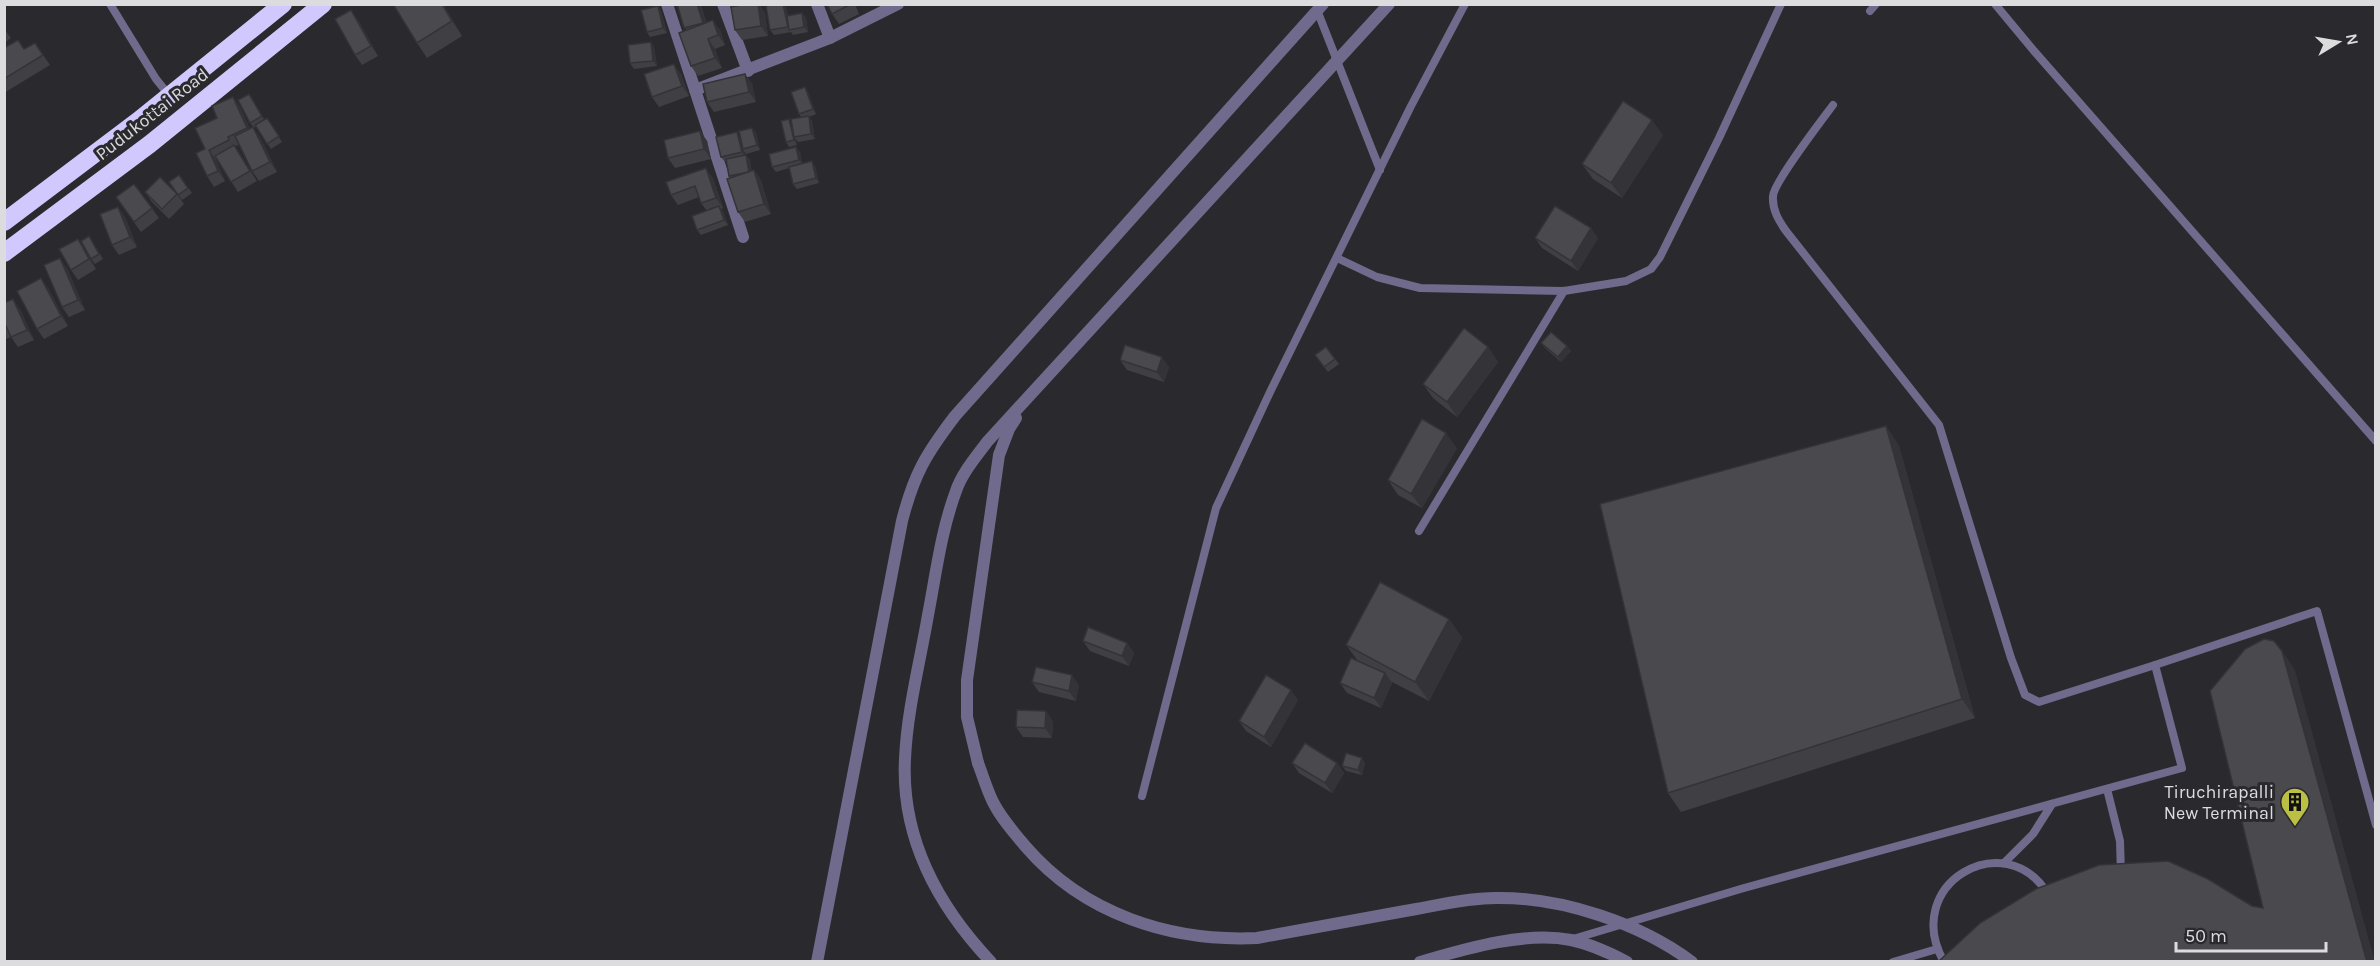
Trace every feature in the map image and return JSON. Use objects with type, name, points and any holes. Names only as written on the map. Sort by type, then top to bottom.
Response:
[{"type":"highway","name":"Pudukottai Road","points":[[4,222],[283,4]]},
{"type":"highway","name":"Pudukottai Road","points":[[4,253],[150,144],[323,4]]},
{"type":"street","points":[[667,4],[743,237]]},
{"type":"street","points":[[723,4],[748,71]]},
{"type":"street","points":[[817,4],[830,38]]},
{"type":"street","points":[[695,90],[830,38],[898,4]]},
{"type":"street","points":[[991,962],[952,917],[931,881],[916,842],[907,802],[904,760],[910,716],[940,554],[956,489],[987,442],[1389,4]]},
{"type":"street","points":[[817,962],[902,520],[911,486],[921,463],[954,416],[1320,7]]},
{"type":"street","points":[[1035,390],[1009,429],[999,455],[967,680],[968,717],[978,764],[994,804],[1017,837],[1042,865],[1096,905],[1158,929],[1190,936],[1226,939],[1257,938],[1449,903],[1495,898],[1536,901],[1625,924],[1672,947],[1692,962]]},
{"type":"street","points":[[1420,962],[1479,945],[1527,938],[1570,940],[1627,962]]},
{"type":"lane","points":[[110,4],[156,79],[169,95]]},
{"type":"lane","points":[[1142,796],[1216,508],[1336,258],[1465,4]]},
{"type":"lane","points":[[1336,258],[1377,278],[1420,288],[1564,291],[1626,281],[1646,272],[1660,257],[1719,138],[1781,4]]},
{"type":"lane","points":[[1995,4],[2376,441]]},
{"type":"lane","points":[[1320,7],[1337,61],[1380,170]]},
{"type":"lane","points":[[1833,105],[1773,195],[1776,215],[1786,231],[1939,424],[2011,658],[2025,695],[2039,702],[2317,611],[2376,825]]},
{"type":"lane","points":[[1419,531],[1564,291]]},
{"type":"lane","points":[[1570,940],[1744,888],[2182,768],[2155,665]]},
{"type":"lane","points":[[2107,789],[2120,841],[2119,888]]},
{"type":"lane","points":[[2004,863],[2033,834],[2052,804]]},
{"type":"lane","points":[[1944,962],[1937,948],[1932,927],[1936,906],[1946,887],[1962,872],[1982,864],[2004,863],[2024,870],[2041,884],[2053,902]]},
{"type":"lane","points":[[1893,962],[1937,948]]},
{"type":"building","points":[[393,4],[442,4],[452,21],[417,43]]},
{"type":"building","points":[[677,4],[697,4],[703,23],[684,28]]},
{"type":"building","points":[[758,4],[761,26],[735,30],[731,7]]},
{"type":"building","points":[[783,4],[788,27],[770,30],[766,6]]},
{"type":"building","points":[[827,4],[851,4],[832,14]]},
{"type":"building","points":[[658,6],[663,28],[647,32],[641,10]]},
{"type":"building","points":[[351,10],[371,46],[355,55],[335,19]]},
{"type":"building","points":[[802,13],[804,27],[789,30],[787,16]]},
{"type":"building","points":[[713,20],[718,35],[708,39],[715,58],[691,66],[679,33]]},
{"type":"building","points":[[18,40],[24,49],[35,43],[43,55],[4,79],[4,48]]},
{"type":"building","points":[[651,42],[653,61],[630,63],[628,45]]},
{"type":"building","points":[[674,64],[682,86],[652,97],[644,74]]},
{"type":"building","points":[[745,74],[749,92],[707,102],[703,84]]},
{"type":"building","points":[[805,87],[813,109],[799,114],[791,92]]},
{"type":"building","points":[[249,94],[262,116],[250,123],[238,100]]},
{"type":"building","points":[[233,97],[247,128],[209,150],[218,171],[207,176],[196,153],[205,149],[195,128],[217,118],[212,106]]},
{"type":"building","points":[[1623,101],[1652,120],[1611,183],[1582,164]]},
{"type":"building","points":[[809,116],[811,134],[794,137],[791,119]]},
{"type":"building","points":[[267,118],[279,136],[267,144],[255,125]]},
{"type":"building","points":[[789,119],[794,140],[786,142],[781,121]]},
{"type":"building","points":[[253,127],[270,162],[252,171],[235,136]]},
{"type":"building","points":[[752,128],[757,145],[743,149],[739,131]]},
{"type":"building","points":[[700,131],[704,149],[668,158],[664,140]]},
{"type":"building","points":[[737,132],[742,152],[721,157],[716,137]]},
{"type":"building","points":[[234,145],[250,171],[231,182],[215,156]]},
{"type":"building","points":[[796,147],[799,160],[772,167],[769,154]]},
{"type":"building","points":[[746,155],[749,172],[729,176],[726,159]]},
{"type":"building","points":[[812,161],[816,178],[793,184],[789,167]]},
{"type":"building","points":[[706,168],[716,198],[701,203],[695,186],[671,195],[666,182]]},
{"type":"building","points":[[754,170],[764,204],[738,212],[727,179]]},
{"type":"building","points":[[179,175],[188,188],[178,195],[169,182]]},
{"type":"building","points":[[160,177],[177,194],[162,209],[145,192]]},
{"type":"building","points":[[134,184],[152,208],[134,222],[116,197]]},
{"type":"building","points":[[719,206],[724,220],[697,230],[692,216]]},
{"type":"building","points":[[1555,206],[1591,228],[1571,261],[1535,238]]},
{"type":"building","points":[[118,207],[130,237],[112,245],[100,214]]},
{"type":"building","points":[[89,236],[99,254],[91,259],[81,241]]},
{"type":"building","points":[[78,239],[89,259],[71,270],[59,249]]},
{"type":"building","points":[[60,258],[78,300],[62,307],[44,265]]},
{"type":"building","points":[[41,278],[61,316],[37,329],[17,291]]},
{"type":"building","points":[[13,299],[27,330],[11,337],[6,326],[4,327],[4,303]]},
{"type":"building","points":[[1464,328],[1488,347],[1447,402],[1423,384]]},
{"type":"building","points":[[1551,332],[1567,346],[1558,357],[1541,343]]},
{"type":"building","points":[[1125,345],[1162,357],[1157,372],[1120,360]]},
{"type":"building","points":[[1326,347],[1335,359],[1324,367],[1315,355]]},
{"type":"building","points":[[1422,419],[1446,433],[1411,494],[1388,480]]},
{"type":"building","points":[[1886,426],[1962,699],[1668,793],[1600,504]]},
{"type":"building","points":[[1380,582],[1449,619],[1415,682],[1346,645]]},
{"type":"building","points":[[1088,627],[1127,643],[1122,656],[1083,641]]},
{"type":"building","name":"Tiruchirapalli New Terminal","points":[[2264,639],[2274,641],[2282,651],[2367,962],[1938,962],[1980,923],[2036,889],[2099,865],[2168,861],[2208,879],[2252,906],[2263,908],[2210,691],[2245,649]]},
{"type":"building","points":[[1351,658],[1385,673],[1374,698],[1340,683]]},
{"type":"building","points":[[1036,667],[1072,675],[1069,691],[1032,682]]},
{"type":"building","points":[[1266,675],[1291,690],[1264,737],[1239,721]]},
{"type":"building","points":[[1017,710],[1046,711],[1045,728],[1016,727]]},
{"type":"building","points":[[1305,743],[1337,763],[1325,783],[1292,763]]},
{"type":"building","points":[[1346,753],[1362,758],[1358,770],[1342,766]]},
{"type":"place","name":"Tiruchirapalli New Terminal","points":[[2295,828]]}]
